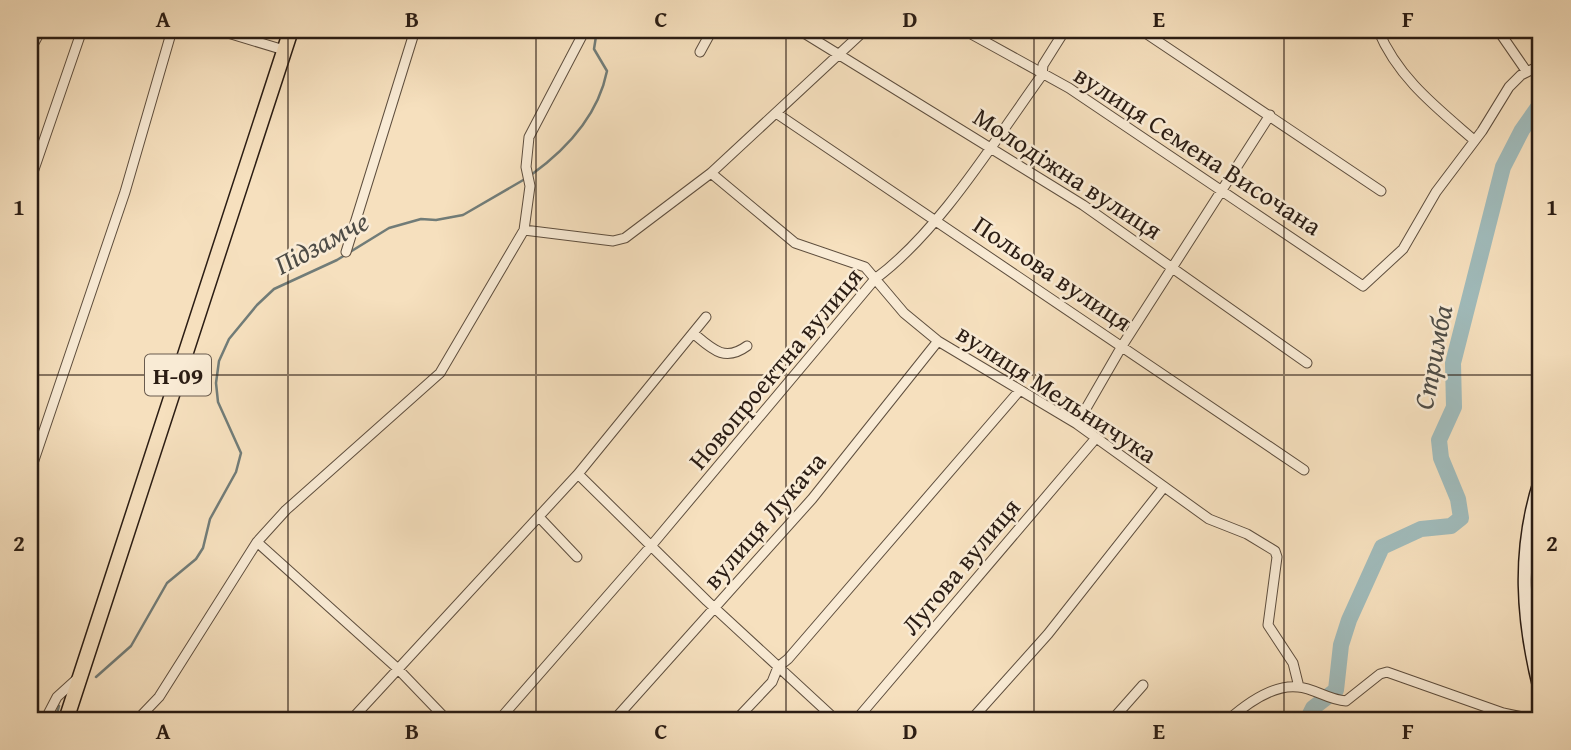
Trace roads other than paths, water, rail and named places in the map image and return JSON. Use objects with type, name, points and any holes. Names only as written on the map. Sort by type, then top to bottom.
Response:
[{"type":"main road","name":"Н-09","points":[[66,720],[291,30]]},
{"type":"main road","points":[[1541,478],[1531,513],[1523,578],[1525,617],[1541,694]]},
{"type":"street","points":[[30,50],[41,30]]},
{"type":"street","points":[[30,181],[82,30]]},
{"type":"street","points":[[30,472],[125,192],[172,30]]},
{"type":"street","points":[[218,30],[284,50]]},
{"type":"street","points":[[346,252],[415,30]]},
{"type":"street","points":[[136,720],[159,697],[257,542],[286,510],[440,373],[524,230],[530,186],[526,167],[529,137],[585,30]]},
{"type":"street","points":[[700,52],[712,30]]},
{"type":"street","name":"Молодіжна вулиця","points":[[799,30],[990,146],[1174,268],[1307,363]]},
{"type":"street","points":[[524,230],[612,241],[625,238],[711,173],[865,30]]},
{"type":"street","name":"вулиця Семена Височана","points":[[964,30],[1069,88],[1363,286],[1403,249],[1436,192],[1474,141]]},
{"type":"street","name":"Новопроектна вулиця","points":[[499,720],[651,546],[875,279],[895,264],[935,219],[1042,75],[1043,65],[1065,30]]},
{"type":"street","points":[[1141,30],[1381,191]]},
{"type":"street","points":[[1378,30],[1408,82],[1474,141],[1499,99],[1527,72],[1541,65]]},
{"type":"street","points":[[1498,30],[1527,72]]},
{"type":"street","name":"Польова вулиця","points":[[776,113],[1304,470]]},
{"type":"street","points":[[1077,424],[1122,346],[1270,116]]},
{"type":"street","name":"вулиця Мельничука","points":[[711,173],[795,243],[865,267],[904,313],[938,341],[1077,424],[1209,519],[1247,534],[1275,551],[1277,556],[1268,625],[1293,663],[1299,687]]},
{"type":"street","points":[[351,720],[578,474],[706,317]]},
{"type":"street","points":[[693,333],[723,354],[734,354],[747,346]]},
{"type":"street","name":"вулиця Лукача","points":[[614,720],[820,489],[938,341]]},
{"type":"street","points":[[736,720],[772,681],[778,667],[789,659],[1020,390]]},
{"type":"street","name":"Лугова вулиця","points":[[856,720],[1096,438]]},
{"type":"street","points":[[578,474],[836,720]]},
{"type":"street","points":[[971,720],[1048,634],[1164,487]]},
{"type":"street","points":[[538,517],[577,557]]},
{"type":"street","points":[[257,542],[397,668],[447,720]]},
{"type":"street","points":[[1228,720],[1243,707],[1282,688],[1299,687],[1326,698],[1352,698],[1380,674],[1387,672],[1503,713],[1537,720]]},
{"type":"street","points":[[45,720],[57,697],[80,675]]},
{"type":"street","points":[[1112,720],[1143,685]]},
{"type":"waterway","name":"Підзамче","points":[[531,175],[568,143],[596,103],[607,71],[594,49],[597,30]]},
{"type":"waterway","name":"Стримба","points":[[1307,720],[1313,708],[1336,690],[1341,645],[1349,620],[1382,547],[1421,529],[1451,526],[1461,518],[1458,499],[1441,458],[1439,440],[1454,407],[1453,363],[1503,167],[1522,130],[1541,103]]},
{"type":"waterway","name":"Підзамче","points":[[96,677],[131,646],[167,583],[196,559],[203,548],[210,519],[236,472],[241,453],[218,402],[216,383],[219,361],[229,339],[257,305],[274,289],[337,260],[389,228],[421,219],[436,220],[463,215],[525,179]]},
{"type":"waterway","name":"Підзамче","points":[[55,720],[59,706]]}]
